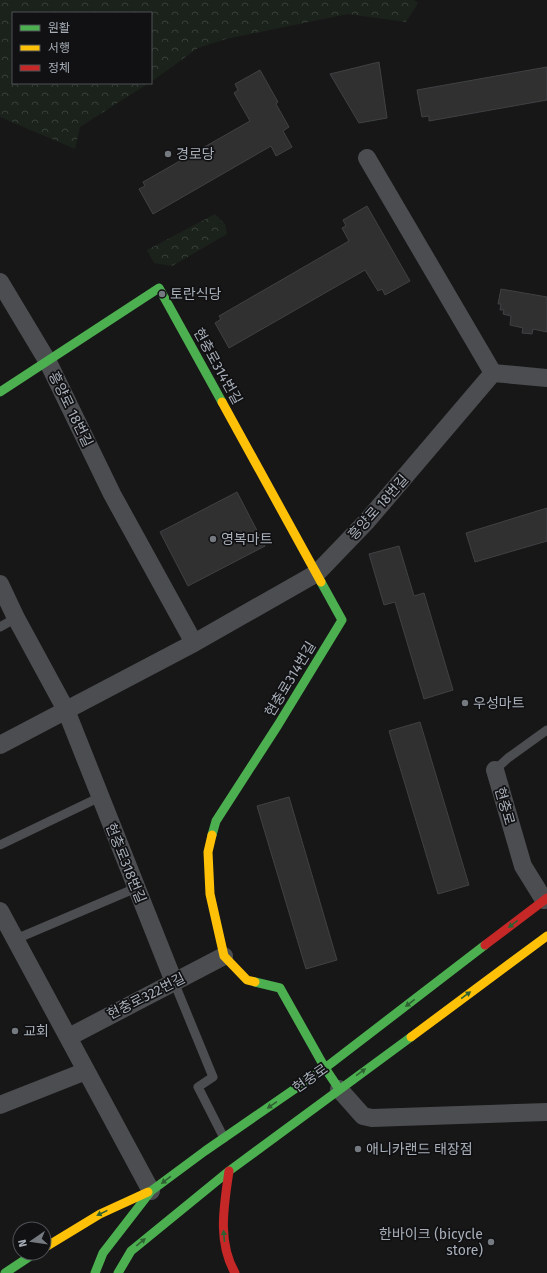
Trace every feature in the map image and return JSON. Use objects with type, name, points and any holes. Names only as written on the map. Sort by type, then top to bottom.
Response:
[{"type":"street","points":[[368,158],[493,373],[547,378]]},
{"type":"street","name":"흥양로 18번길","points":[[0,282],[48,362],[112,494],[194,643]]},
{"type":"street","name":"현충로314번길","points":[[48,362],[159,288],[342,620],[278,725],[216,821],[208,852],[210,894],[224,956]]},
{"type":"street","points":[[0,392],[48,362]]},
{"type":"street","name":"흥양로 18번길","points":[[0,746],[194,643],[317,573],[372,515],[493,373]]},
{"type":"street","name":"현충로318번길","points":[[0,584],[16,618],[66,710],[174,982]]},
{"type":"street","name":"현충로","points":[[95,1273],[103,1253],[151,1191],[325,1068],[546,901],[523,866],[495,770]]},
{"type":"street","points":[[0,911],[151,1191],[100,1214],[52,1243]]},
{"type":"street","name":"현충로","points":[[118,1273],[131,1251],[229,1171],[547,936]]},
{"type":"street","points":[[224,956],[248,980],[280,988],[325,1068],[339,1089],[362,1116],[372,1118],[547,1112]]},
{"type":"street","name":"현충로322번길","points":[[68,1037],[224,956]]},
{"type":"street","points":[[0,1105],[86,1071]]},
{"type":"street","points":[[229,1171],[223,1232],[226,1250],[231,1267],[235,1273]]},
{"type":"street","points":[[5,1273],[23,1261]]},
{"type":"lane","points":[[0,627],[16,618]]},
{"type":"lane","name":"현충로","points":[[495,770],[508,758],[547,730]]},
{"type":"lane","points":[[0,845],[100,798]]},
{"type":"lane","points":[[16,939],[136,888]]},
{"type":"lane","name":"현충로318번길","points":[[174,982],[213,1077],[198,1087],[224,1138]]},
{"type":"green space","points":[[0,0],[414,0],[418,3],[406,22],[348,14],[226,39],[198,48],[152,81],[152,12],[12,12],[12,84],[147,84],[80,127],[75,149],[0,117]]},
{"type":"green space","points":[[215,214],[225,224],[227,234],[172,266],[154,263],[147,250]]},
{"type":"building","points":[[379,62],[387,118],[359,123],[330,74]]},
{"type":"building","points":[[547,67],[547,100],[429,121],[429,116],[422,117],[417,90]]},
{"type":"building","points":[[260,70],[278,102],[276,104],[289,127],[283,131],[292,147],[276,156],[271,146],[153,214],[139,189],[145,186],[143,182],[250,121],[234,93],[238,90],[235,84]]},
{"type":"building","points":[[367,206],[410,281],[385,295],[382,289],[378,291],[365,270],[229,348],[215,323],[221,319],[219,316],[349,241],[342,228],[346,226],[343,220]]},
{"type":"building","points":[[501,289],[547,297],[547,332],[533,329],[532,334],[522,333],[523,328],[510,325],[511,316],[503,314],[504,310],[500,310],[501,304],[498,304]]},
{"type":"building","name":"영복마트","points":[[237,492],[265,546],[188,586],[160,532]]},
{"type":"building","points":[[547,508],[547,541],[475,562],[466,533]]},
{"type":"building","points":[[399,546],[414,596],[424,593],[453,690],[424,699],[395,602],[384,605],[369,554]]},
{"type":"building","points":[[420,722],[469,885],[438,894],[389,731]]},
{"type":"building","points":[[289,797],[337,960],[306,969],[257,806]]},
{"type":"traffic: fast","points":[[0,392],[159,288],[222,402]]},
{"type":"traffic: fast","points":[[212,835],[216,821],[278,725],[342,620],[321,582]]},
{"type":"traffic: fast","points":[[95,1273],[103,1253],[151,1191],[205,1151],[325,1068],[485,945]]},
{"type":"traffic: fast","points":[[255,982],[280,988],[325,1068],[339,1089]]},
{"type":"traffic: fast","points":[[118,1273],[131,1251],[229,1171],[411,1037]]},
{"type":"traffic: fast","points":[[5,1273],[23,1261]]},
{"type":"traffic: slow","points":[[222,402],[321,582]]},
{"type":"traffic: slow","points":[[212,835],[208,852],[210,894],[224,956],[247,980],[255,982]]},
{"type":"traffic: slow","points":[[411,1037],[547,936]]},
{"type":"traffic: slow","points":[[52,1243],[100,1214],[148,1192]]},
{"type":"traffic: jam","points":[[485,945],[547,898]]},
{"type":"traffic: jam","points":[[229,1171],[223,1223],[229,1261],[235,1273]]},
{"type":"place","name":"경로당","points":[[168,154]]},
{"type":"place","name":"토란식당","points":[[162,294]]},
{"type":"place","name":"영복마트","points":[[213,539]]},
{"type":"place","name":"우성마트","points":[[465,703]]},
{"type":"place","name":"교회","points":[[15,1031]]},
{"type":"place","name":"애니카랜드 태장점","points":[[358,1149]]},
{"type":"place","name":"한바이크 (bicycle store)","points":[[491,1242]]}]
